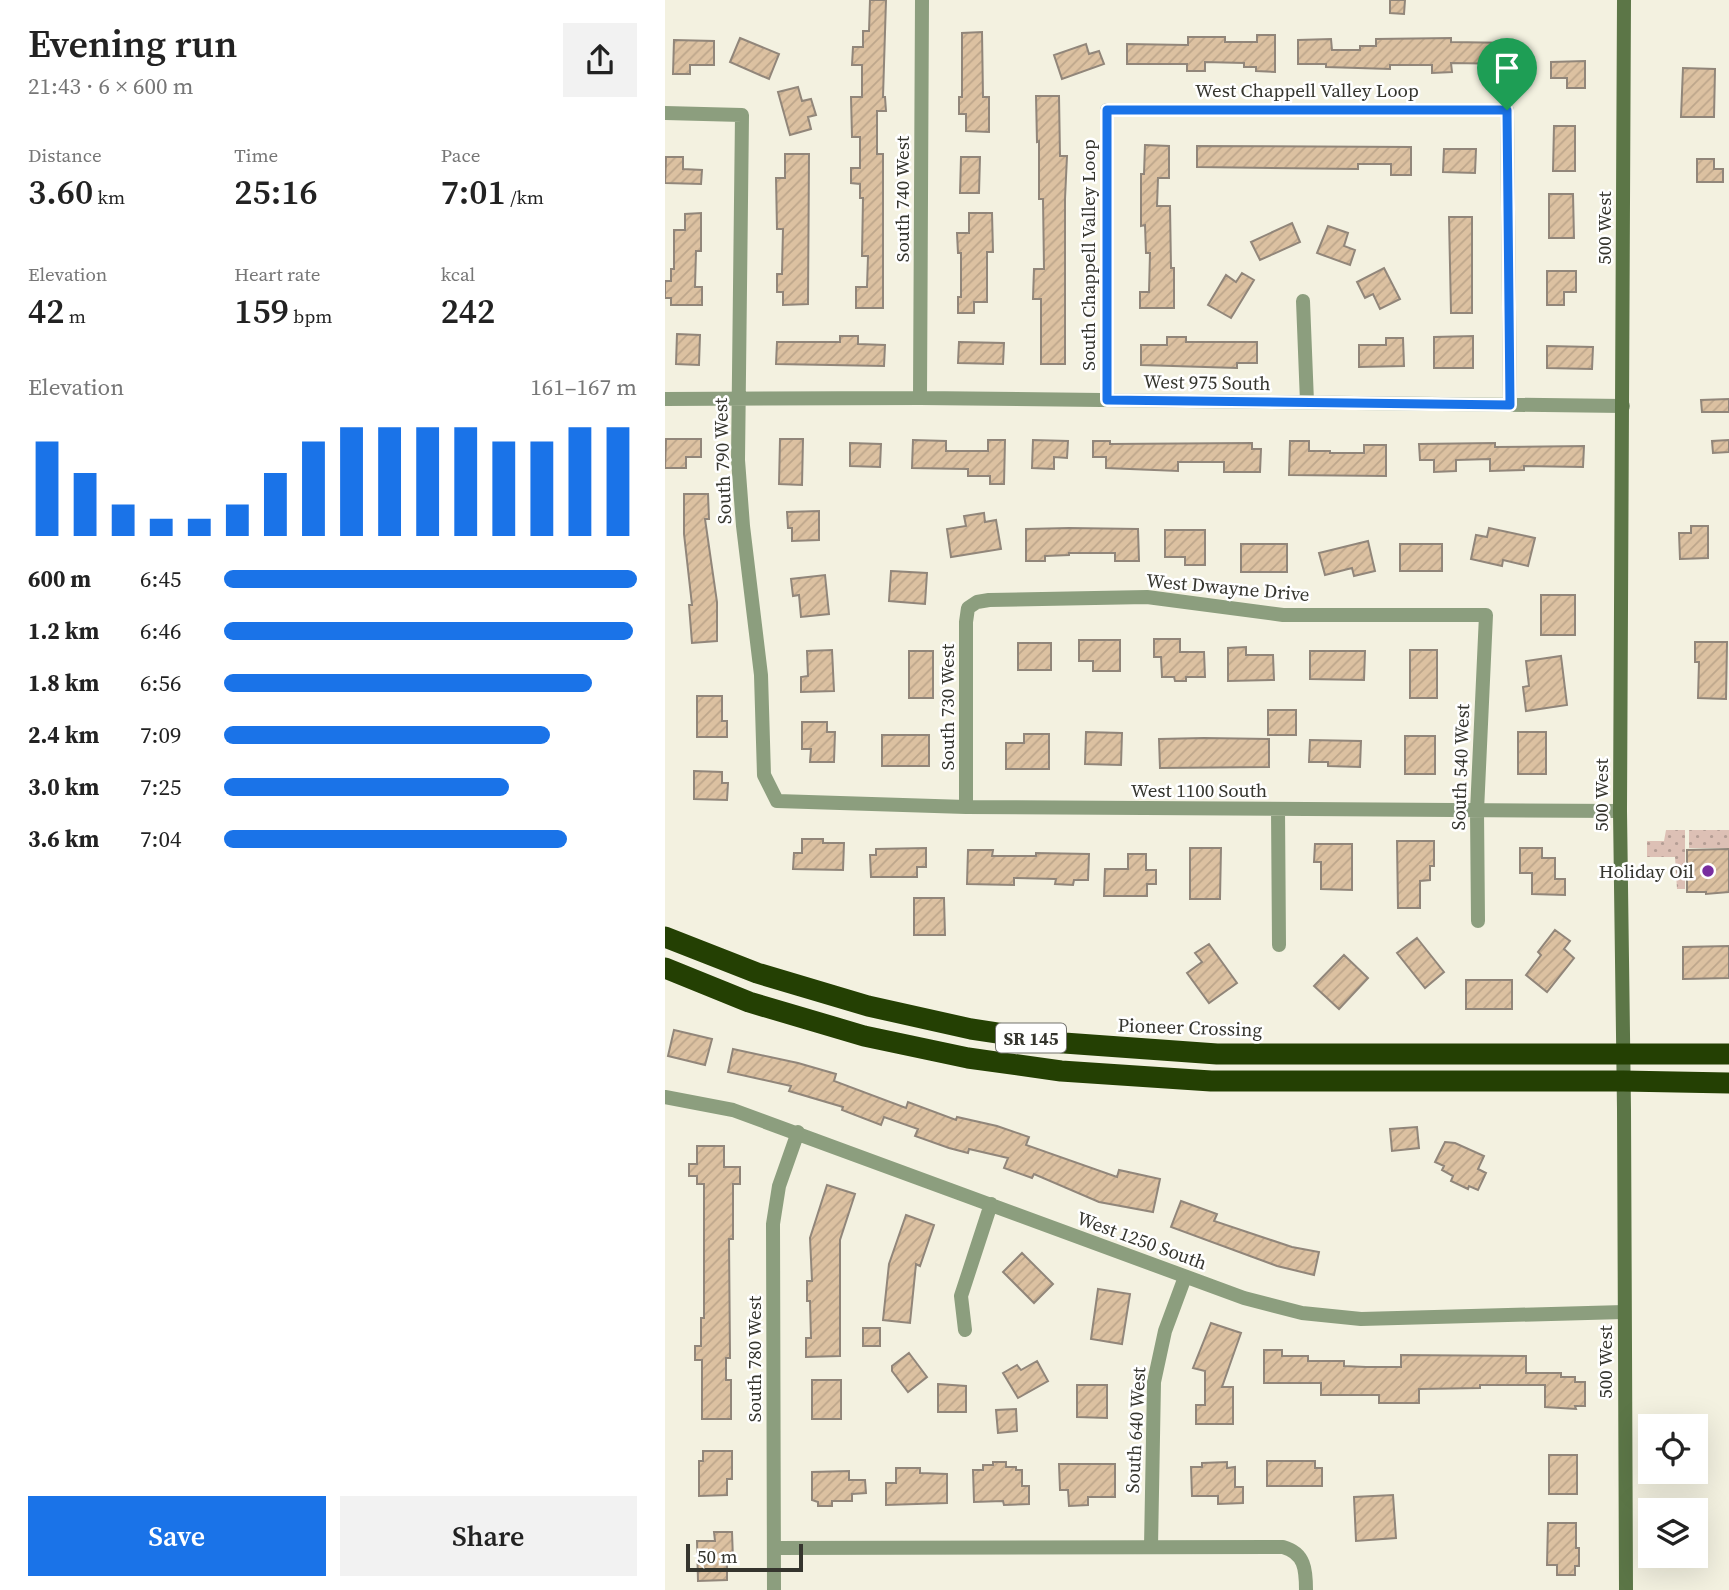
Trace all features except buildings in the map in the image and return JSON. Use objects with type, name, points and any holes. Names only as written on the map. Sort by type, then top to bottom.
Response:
[{"type":"highway","name":"Pioneer Crossing","points":[[665,937],[757,973],[868,1006],[971,1029],[1064,1043],[1217,1054],[1729,1055]]},
{"type":"highway","name":"SR 145","points":[[665,968],[749,1002],[864,1036],[968,1058],[1061,1071],[1211,1081],[1729,1083]]},
{"type":"street","name":"South 740 West","points":[[920,398],[922,0]]},
{"type":"street","name":"500 West","points":[[1624,0],[1620,811],[1626,1590]]},
{"type":"street","name":"West Chappell Valley Loop","points":[[1107,110],[1507,110],[1510,405]]},
{"type":"street","name":"South Chappell Valley Loop","points":[[1107,110],[1107,400]]},
{"type":"street","name":"South 790 West","points":[[665,113],[742,115],[738,460],[761,676],[764,775],[777,801]]},
{"type":"street","points":[[1303,301],[1307,402]]},
{"type":"street","name":"West 975 South","points":[[665,399],[920,398],[1623,406]]},
{"type":"street","name":"West Dwayne Drive","points":[[968,608],[977,602],[989,600],[1147,597],[1283,615],[1486,615]]},
{"type":"street","name":"South 730 West","points":[[966,807],[968,608]]},
{"type":"street","name":"South 540 West","points":[[1478,921],[1476,811],[1486,615]]},
{"type":"street","name":"West 1100 South","points":[[777,801],[966,807],[1620,811]]},
{"type":"street","points":[[1278,810],[1279,945]]},
{"type":"street","name":"West 1250 South","points":[[665,1097],[733,1110],[1185,1277],[1244,1298],[1302,1313],[1361,1319],[1623,1312]]},
{"type":"street","name":"South 780 West","points":[[773,1590],[773,1224],[779,1186],[797,1132]]},
{"type":"street","points":[[965,1330],[961,1296],[991,1204]]},
{"type":"street","name":"South 640 West","points":[[1151,1547],[1154,1382],[1160,1348],[1185,1277]]},
{"type":"street","points":[[774,1548],[1283,1547],[1295,1552],[1303,1561],[1306,1590]]},
{"type":"shaded area","points":[[1666,830],[1685,830],[1685,889],[1677,889],[1675,857],[1647,857],[1647,841],[1664,841]]},
{"type":"shaded area","points":[[1689,830],[1729,830],[1729,848],[1689,848]]},
{"type":"place","name":"Holiday Oil","points":[[1708,871]]},
{"type":"route","points":[[1107,110],[1507,110],[1510,405],[1107,400],[1107,110]]}]
